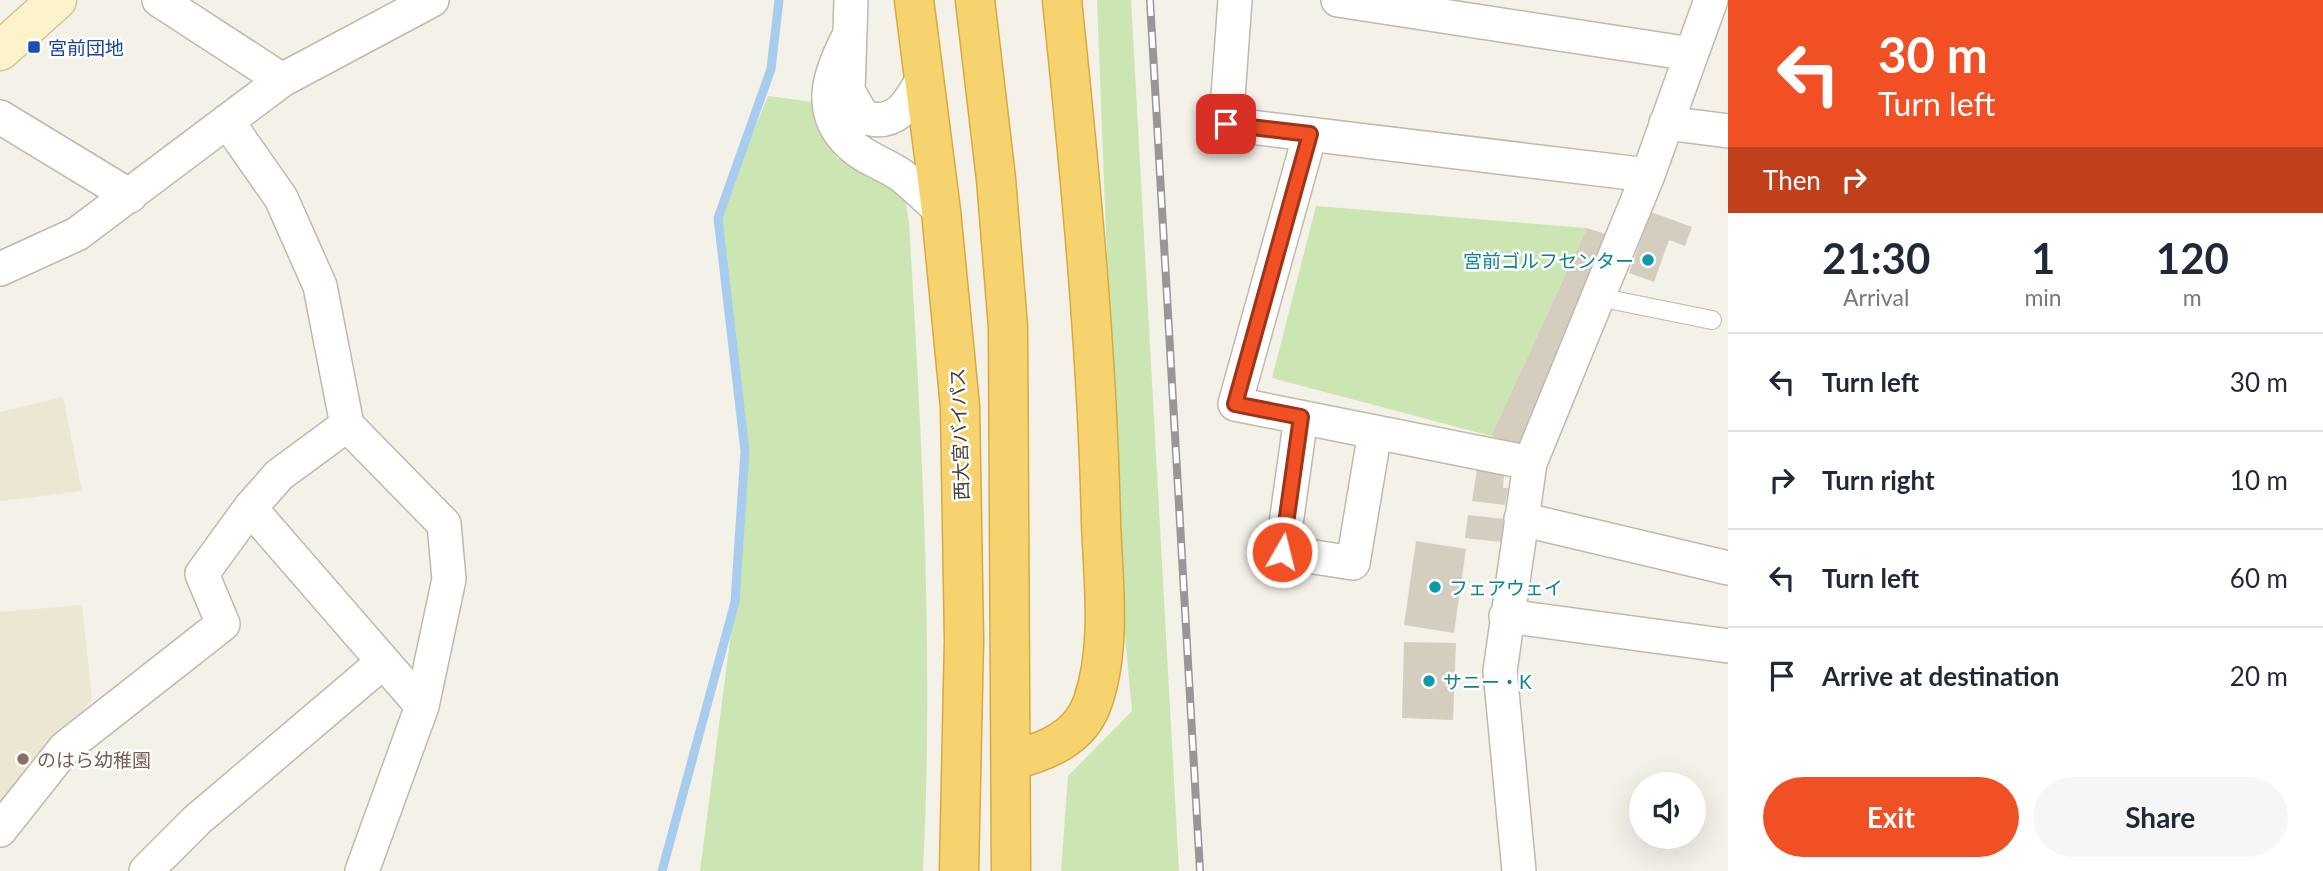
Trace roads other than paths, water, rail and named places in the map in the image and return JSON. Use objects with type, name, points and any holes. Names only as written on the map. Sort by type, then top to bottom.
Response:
[{"type":"highway","name":"西大宮バイパス","points":[[914,0],[942,211],[960,407],[964,640],[959,871]]},
{"type":"highway","points":[[975,0],[996,179],[1008,327],[1013,760],[1011,871]]},
{"type":"highway","points":[[1013,760],[1043,752],[1073,734],[1093,702],[1104,645],[1098,414],[1062,0]]},
{"type":"highway","points":[[1011,704],[1040,724],[1065,723],[1081,698],[1104,645]]},
{"type":"main road","points":[[0,51],[57,0]]},
{"type":"street","points":[[159,0],[282,80]]},
{"type":"street","points":[[0,269],[77,234],[282,80],[432,0]]},
{"type":"street","points":[[851,0],[848,91],[863,117],[877,122],[892,118],[906,108],[924,77]]},
{"type":"street","points":[[1235,0],[1226,124],[1648,175]]},
{"type":"street","points":[[1338,0],[1473,11],[1691,54]]},
{"type":"street","points":[[1519,871],[1500,671],[1530,463],[1648,175],[1711,0],[1728,4]]},
{"type":"street","points":[[849,36],[832,67],[828,89],[832,118],[850,145],[900,174],[942,211]]},
{"type":"street","points":[[0,117],[130,196]]},
{"type":"street","points":[[227,121],[281,198],[320,286],[348,425],[444,524],[449,579],[422,706],[362,871]]},
{"type":"street","points":[[1666,123],[1728,131]]},
{"type":"street","points":[[1310,134],[1235,404],[1530,463]]},
{"type":"street","points":[[1301,417],[1282,552],[1353,563],[1375,432]]},
{"type":"street","points":[[0,830],[65,748],[223,624],[202,574],[250,508],[279,475],[348,425]]},
{"type":"street","points":[[250,508],[422,706]]},
{"type":"street","points":[[1521,519],[1728,568]]},
{"type":"street","points":[[1506,616],[1728,646]]},
{"type":"street","points":[[146,871],[197,820],[383,662]]},
{"type":"lane","points":[[1598,297],[1712,320]]},
{"type":"waterway","points":[[662,871],[735,602],[745,451],[718,218],[771,69],[779,0]]},
{"type":"railway","points":[[1150,0],[1200,871]]},
{"type":"place","name":"宮前団地","points":[[34,47]]},
{"type":"place","name":"宮前ゴルフセンター","points":[[1648,260]]},
{"type":"place","name":"フェアウェイ","points":[[1435,587]]},
{"type":"place","name":"サニー・K","points":[[1429,681]]},
{"type":"place","name":"のはら幼稚園","points":[[23,759]]}]
